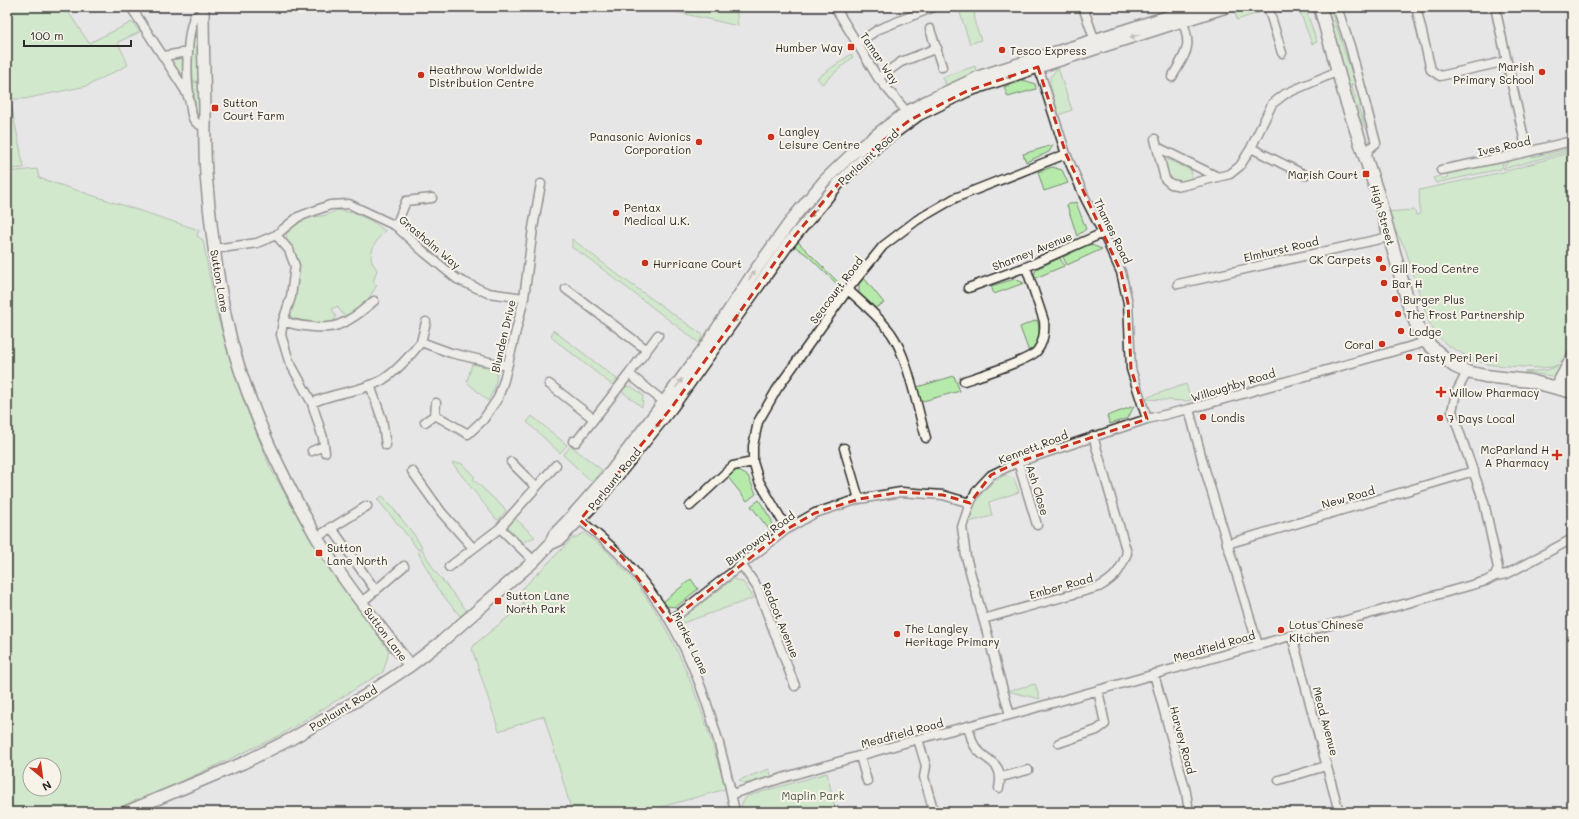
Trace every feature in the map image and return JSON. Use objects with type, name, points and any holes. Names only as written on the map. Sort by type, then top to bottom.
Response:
[{"type":"main road","name":"High Street","points":[[1320,7],[1354,122],[1367,153],[1410,309],[1420,333],[1426,342],[1454,366],[1467,372],[1485,376],[1521,374],[1568,383]]},
{"type":"street","points":[[131,7],[164,56],[189,99]]},
{"type":"street","name":"Tamar Way","points":[[835,7],[856,44],[878,78],[909,116]]},
{"type":"street","points":[[856,44],[879,29],[934,7]]},
{"type":"street","points":[[1083,7],[1096,44]]},
{"type":"street","name":"Parlaunt Road","points":[[1181,17],[1198,7]]},
{"type":"street","name":"Parlaunt Road","points":[[126,812],[243,764],[291,739],[363,697],[410,666],[441,642],[534,561],[550,544],[554,535],[576,518],[610,473],[668,405],[796,234],[838,184],[909,116],[1037,62],[1181,17],[1226,7]]},
{"type":"street","points":[[1268,7],[1282,53]]},
{"type":"street","points":[[1337,7],[1350,46],[1376,143],[1367,153]]},
{"type":"street","points":[[1416,7],[1431,70],[1440,76],[1507,61]]},
{"type":"street","points":[[1495,7],[1527,152]]},
{"type":"street","points":[[203,10],[193,19],[187,74],[190,111],[194,120],[200,126],[205,128]]},
{"type":"street","name":"Sutton Lane","points":[[203,10],[206,183],[214,249],[227,320],[239,365],[254,411],[292,494],[332,562],[410,666]]},
{"type":"street","points":[[1172,77],[1187,51],[1189,40],[1181,17]]},
{"type":"street","points":[[930,29],[942,67]]},
{"type":"street","points":[[878,78],[902,62],[936,48]]},
{"type":"street","points":[[164,56],[182,53],[188,54]]},
{"type":"street","name":"Thames Road","points":[[1037,62],[1066,154],[1085,198],[1121,272],[1128,303],[1131,369],[1146,419]]},
{"type":"street","points":[[1155,138],[1165,179],[1171,184],[1181,186],[1230,174],[1240,166],[1251,148],[1272,104],[1291,91],[1338,70]]},
{"type":"street","name":"Ives Road","points":[[1441,170],[1572,141]]},
{"type":"street","points":[[1157,147],[1218,177]]},
{"type":"street","points":[[1251,148],[1305,175]]},
{"type":"street","name":"Seacourt Road","points":[[787,529],[759,481],[754,462],[753,446],[758,422],[777,389],[848,290],[883,246],[917,220],[955,198],[1066,154]]},
{"type":"street","name":"Blunden Drive","points":[[435,415],[468,434],[483,420],[498,398],[504,380],[524,298],[532,233],[541,184]]},
{"type":"street","points":[[396,226],[406,201],[432,198]]},
{"type":"street","name":"Grasholm Way","points":[[214,249],[257,244],[276,235],[298,217],[330,205],[349,204],[396,226],[424,252],[457,279],[488,293],[524,298]]},
{"type":"street","name":"Sharney Avenue","points":[[968,288],[1026,267],[1103,233]]},
{"type":"street","points":[[276,235],[289,250],[295,266],[291,297],[283,321],[281,335],[289,361],[312,403],[325,449],[312,451]]},
{"type":"street","name":"Elmhurst Road","points":[[1178,284],[1389,237]]},
{"type":"street","points":[[964,381],[1026,358],[1036,352],[1042,342],[1045,330],[1044,321],[1026,267]]},
{"type":"street","points":[[566,289],[647,350]]},
{"type":"street","points":[[848,290],[871,311],[891,334],[904,358],[926,438]]},
{"type":"street","points":[[283,321],[296,326],[313,327],[337,325],[355,316],[374,301]]},
{"type":"street","points":[[312,403],[325,396],[370,385],[384,379],[404,363],[421,342],[426,322]]},
{"type":"street","points":[[572,441],[576,442],[658,335]]},
{"type":"street","points":[[421,342],[451,353],[507,366]]},
{"type":"street","name":"Willoughby Road","points":[[1258,645],[1203,463],[1189,409],[1426,342]]},
{"type":"street","points":[[1568,383],[1572,358]]},
{"type":"street","points":[[1467,372],[1456,393],[1452,411],[1484,502],[1498,568],[1495,576]]},
{"type":"street","points":[[629,374],[668,405]]},
{"type":"street","points":[[549,384],[594,419]]},
{"type":"street","points":[[370,385],[382,419],[386,445]]},
{"type":"street","points":[[425,422],[435,415],[436,403]]},
{"type":"street","name":"Kennett Road","points":[[1010,715],[966,557],[962,527],[970,503],[977,490],[991,475],[1018,462],[1146,419],[1189,409]]},
{"type":"street","name":"Ember Road","points":[[983,619],[1099,586],[1110,580],[1121,570],[1127,554],[1093,436]]},
{"type":"street","points":[[844,448],[859,499]]},
{"type":"street","points":[[511,462],[536,487]]},
{"type":"street","points":[[690,506],[733,466],[754,462]]},
{"type":"street","name":"Ash Close","points":[[1018,462],[1037,525]]},
{"type":"street","points":[[448,568],[500,528],[556,465]]},
{"type":"street","points":[[412,471],[442,513],[473,548]]},
{"type":"street","name":"New Road","points":[[1227,544],[1474,471]]},
{"type":"street","name":"Burroway Road","points":[[670,621],[787,529],[815,513],[859,499],[901,492],[943,495],[970,503]]},
{"type":"street","points":[[317,537],[367,506]]},
{"type":"street","name":"Market Lane","points":[[576,518],[622,557],[647,588],[670,621],[698,681],[719,744],[732,794],[735,812]]},
{"type":"street","name":"Sutton Lane","points":[[331,527],[376,591]]},
{"type":"street","points":[[500,528],[534,561]]},
{"type":"street","name":"Meadfield Road","points":[[732,794],[918,739],[1010,715],[1486,581],[1495,576],[1507,574],[1572,539]]},
{"type":"street","name":"Radcot Avenue","points":[[742,564],[758,587],[795,686]]},
{"type":"street","name":"Sutton Lane","points":[[362,602],[404,566]]},
{"type":"street","name":"Mead Avenue","points":[[1292,636],[1339,812]]},
{"type":"street","name":"Harvey Road","points":[[1154,674],[1186,792],[1189,812]]},
{"type":"street","points":[[1060,743],[1097,730],[1105,724],[1098,690]]},
{"type":"street","points":[[968,726],[974,745],[994,762],[1001,777],[999,788]]},
{"type":"street","points":[[918,739],[926,766],[924,777],[933,809]]},
{"type":"street","points":[[860,756],[867,781]]},
{"type":"street","points":[[1279,780],[1326,766]]},
{"type":"street","points":[[1001,777],[1028,770]]},
{"type":"highlighted area","points":[[1038,67],[1066,154],[1121,272],[1128,303],[1131,369],[1147,419],[1018,462],[991,475],[970,503],[943,495],[901,492],[859,499],[815,513],[787,529],[670,621],[622,557],[580,520],[672,407],[788,244],[838,184],[880,143],[910,120],[967,91]]},
{"type":"green space","points":[[7,7],[65,7],[89,43],[132,22],[140,32],[118,42],[128,65],[87,86],[24,99],[10,99],[24,168],[7,169]]},
{"type":"green space","points":[[654,7],[736,7],[738,26]]},
{"type":"green space","points":[[958,7],[974,7],[975,24],[981,40],[970,44]]},
{"type":"green space","points":[[1251,7],[1260,7],[1264,11],[1237,20],[1235,12]]},
{"type":"green space","points":[[1305,7],[1317,42],[1312,44],[1299,9]]},
{"type":"green space","points":[[1327,7],[1330,7],[1355,83],[1351,85],[1356,99],[1361,98],[1363,104],[1358,107],[1364,122],[1369,121],[1371,136],[1353,107],[1349,97]]},
{"type":"green space","points":[[196,20],[199,21],[199,81],[193,81],[192,52]]},
{"type":"green space","points":[[851,54],[853,57],[822,84],[817,78]]},
{"type":"green space","points":[[183,57],[184,84],[170,60],[172,58]]},
{"type":"green space","points":[[975,66],[976,72],[946,85],[943,77]]},
{"type":"green space","points":[[1058,68],[1072,110],[1059,115],[1050,85],[1050,77]]},
{"type":"green space","points":[[1024,80],[1035,84],[1036,89],[1008,97],[1004,87]]},
{"type":"green space","points":[[193,82],[199,83],[200,118],[196,116]]},
{"type":"green space","points":[[1053,145],[1049,152],[1026,162],[1023,154]]},
{"type":"green space","points":[[1572,148],[1572,150],[1503,169],[1509,159],[1531,154],[1533,157]]},
{"type":"green space","points":[[1572,152],[1572,349],[1557,365],[1552,367],[1540,368],[1492,365],[1475,361],[1447,345],[1437,335],[1429,323],[1405,248],[1385,212],[1414,210],[1416,215],[1420,215],[1419,190],[1503,172]]},
{"type":"green space","points":[[1166,159],[1191,170],[1192,176],[1190,179],[1173,184],[1169,180],[1162,162]]},
{"type":"green space","points":[[1505,160],[1501,169],[1436,183],[1433,178],[1440,176],[1443,179],[1447,177],[1450,172]]},
{"type":"green space","points":[[1052,167],[1062,170],[1068,183],[1044,191],[1038,172]]},
{"type":"green space","points":[[37,169],[39,178],[199,230],[197,236],[203,240],[216,311],[243,399],[270,467],[309,537],[389,651],[383,672],[277,737],[172,786],[108,812],[7,812],[7,172]]},
{"type":"green space","points":[[1076,202],[1086,229],[1077,236],[1067,205]]},
{"type":"green space","points":[[336,210],[349,212],[362,217],[385,231],[376,242],[371,256],[371,260],[377,270],[373,282],[377,285],[363,305],[354,313],[343,315],[337,306],[332,309],[336,317],[332,323],[319,324],[311,321],[299,323],[299,320],[292,318],[289,314],[295,291],[286,235],[289,230],[309,216],[323,216]]},
{"type":"green space","points":[[572,239],[621,277],[703,335],[699,343],[584,255],[572,248]]},
{"type":"green space","points":[[798,242],[841,285],[840,287],[807,255],[794,246]]},
{"type":"green space","points":[[1089,244],[1102,249],[1067,265],[1063,257]]},
{"type":"green space","points":[[1060,258],[1064,266],[1033,279],[1036,269]]},
{"type":"green space","points":[[864,278],[884,303],[873,309],[859,296],[859,284]]},
{"type":"green space","points":[[1015,279],[1024,283],[994,294],[991,286]]},
{"type":"green space","points":[[1037,320],[1039,338],[1036,345],[1029,352],[1020,327]]},
{"type":"green space","points":[[553,330],[617,379],[612,385],[551,337]]},
{"type":"green space","points":[[472,364],[494,369],[497,372],[495,387],[488,401],[467,382]]},
{"type":"green space","points":[[1561,365],[1563,366],[1555,375],[1551,376],[1524,372],[1547,370]]},
{"type":"green space","points":[[954,376],[960,391],[919,402],[914,388]]},
{"type":"green space","points":[[1186,384],[1191,400],[1145,399],[1145,398]]},
{"type":"green space","points":[[631,386],[643,395],[642,407],[620,390]]},
{"type":"green space","points":[[1134,406],[1128,418],[1110,424],[1107,416]]},
{"type":"green space","points":[[532,416],[567,445],[560,453],[527,422]]},
{"type":"green space","points":[[571,446],[602,470],[592,482],[563,455]]},
{"type":"green space","points":[[452,463],[461,463],[475,477],[473,479],[505,509],[506,511],[498,520],[496,519]]},
{"type":"green space","points":[[737,470],[748,476],[756,494],[747,501],[727,476]]},
{"type":"green space","points":[[1005,475],[1014,479],[1019,492],[989,502],[992,516],[969,522],[974,507],[981,494],[998,479]]},
{"type":"green space","points":[[383,496],[413,533],[422,547],[418,550],[377,499]]},
{"type":"green space","points":[[759,500],[772,521],[771,532],[751,506]]},
{"type":"green space","points":[[514,517],[535,537],[521,543],[508,531],[508,526]]},
{"type":"green space","points":[[584,533],[605,549],[628,574],[662,623],[676,649],[699,704],[726,789],[643,812],[572,812],[544,716],[499,731],[472,649],[475,644],[524,604],[516,595],[572,539]]},
{"type":"green space","points":[[422,549],[435,571],[467,611],[460,616],[437,588],[418,552]]},
{"type":"green space","points":[[691,579],[698,589],[676,607],[666,606],[663,602]]},
{"type":"green space","points":[[733,579],[743,582],[754,598],[680,624],[682,618]]},
{"type":"green space","points":[[1035,684],[1040,699],[1007,691]]},
{"type":"green space","points":[[769,769],[772,776],[744,784],[739,780]]},
{"type":"green space","name":"Maplin Park","points":[[827,773],[836,812],[742,812],[741,805],[747,796]]},
{"type":"place","name":"Humber Way","points":[[851,47]]},
{"type":"place","name":"Tesco Express","points":[[1002,50]]},
{"type":"place","name":"Marish Primary School","points":[[1542,72]]},
{"type":"place","name":"Heathrow Worldwide Distribution Centre","points":[[421,75]]},
{"type":"place","name":"Sutton Court Farm","points":[[215,108]]},
{"type":"place","name":"Langley Leisure Centre","points":[[771,137]]},
{"type":"place","name":"Panasonic Avionics Corporation","points":[[699,142]]},
{"type":"place","name":"Marish Court","points":[[1366,174]]},
{"type":"place","name":"Pentax Medical U.K.","points":[[616,213]]},
{"type":"place","name":"CK Carpets","points":[[1379,259]]},
{"type":"place","name":"Hurricane Court","points":[[645,263]]},
{"type":"place","name":"Gill Food Centre","points":[[1383,268]]},
{"type":"place","name":"Bar H","points":[[1384,283]]},
{"type":"place","name":"Burger Plus","points":[[1395,299]]},
{"type":"place","name":"The Frost Partnership","points":[[1398,314]]},
{"type":"place","name":"Lodge","points":[[1401,331]]},
{"type":"place","name":"Coral","points":[[1382,344]]},
{"type":"place","name":"Tasty Peri Peri","points":[[1409,357]]},
{"type":"place","name":"Willow Pharmacy","points":[[1441,392]]},
{"type":"place","name":"Londis","points":[[1203,417]]},
{"type":"place","name":"7 Days Local","points":[[1440,418]]},
{"type":"place","name":"McParland H A Pharmacy","points":[[1557,455]]},
{"type":"place","name":"Sutton Lane North","points":[[319,553]]},
{"type":"place","name":"Sutton Lane North Park","points":[[498,601]]},
{"type":"place","name":"Lotus Chinese Kitchen","points":[[1281,630]]},
{"type":"place","name":"The Langley Heritage Primary","points":[[897,634]]}]
